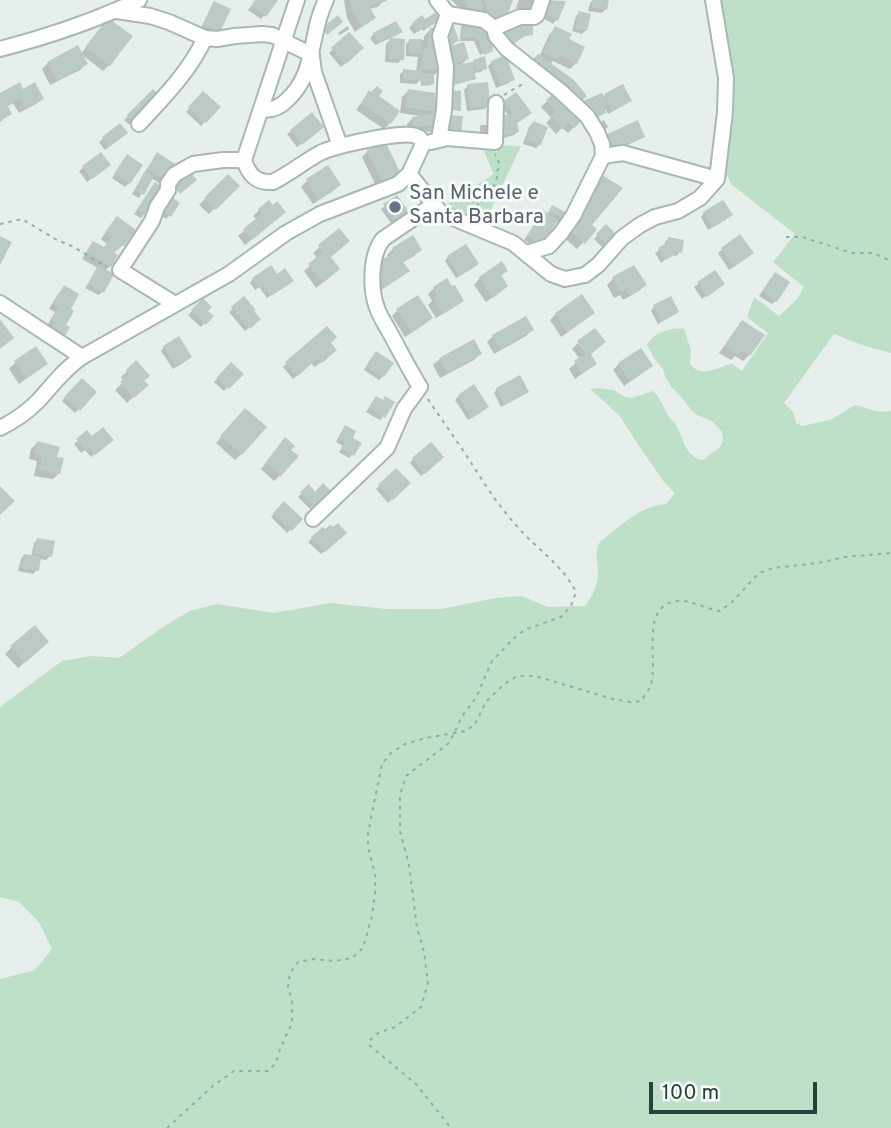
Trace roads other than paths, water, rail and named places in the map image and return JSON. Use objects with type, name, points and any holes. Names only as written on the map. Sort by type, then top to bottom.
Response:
[{"type":"street","points":[[0,49],[51,36],[139,0]]},
{"type":"street","points":[[297,0],[244,160],[246,168],[256,180],[273,182],[322,152],[340,146],[394,135],[414,134],[423,144]]},
{"type":"street","points":[[262,109],[275,108],[290,98],[305,76],[326,0]]},
{"type":"street","points":[[437,0],[448,14],[484,20],[494,28],[496,36],[507,49],[587,116],[602,144],[603,156],[573,216],[549,246],[527,253]]},
{"type":"street","points":[[494,28],[520,17],[534,17],[542,0]]},
{"type":"street","points":[[409,174],[441,213],[513,243],[551,274],[565,279],[585,275],[598,265],[622,238],[640,225],[678,211],[700,198],[716,179],[725,112],[726,78],[713,0]]},
{"type":"street","points":[[117,11],[150,16],[205,38],[272,35],[312,55]]},
{"type":"street","points":[[439,139],[446,67],[440,36],[448,14]]},
{"type":"street","points":[[139,124],[173,86],[205,38]]},
{"type":"street","points":[[312,55],[314,72],[340,146]]},
{"type":"street","points":[[0,428],[14,421],[35,404],[68,366],[82,357],[229,274],[286,233],[320,214],[398,184],[409,174],[423,144],[447,138],[495,142],[496,103]]},
{"type":"street","points":[[603,156],[623,153],[716,179]]},
{"type":"street","points":[[175,304],[120,270],[152,221],[174,175],[193,164],[244,160]]},
{"type":"street","points":[[313,519],[387,448],[404,409],[420,387],[377,307],[373,288],[374,265],[378,245],[383,239],[433,205]]},
{"type":"street","points":[[0,303],[82,357]]},
{"type":"place","name":"San Michele e Santa Barbara","points":[[395,207]]}]
